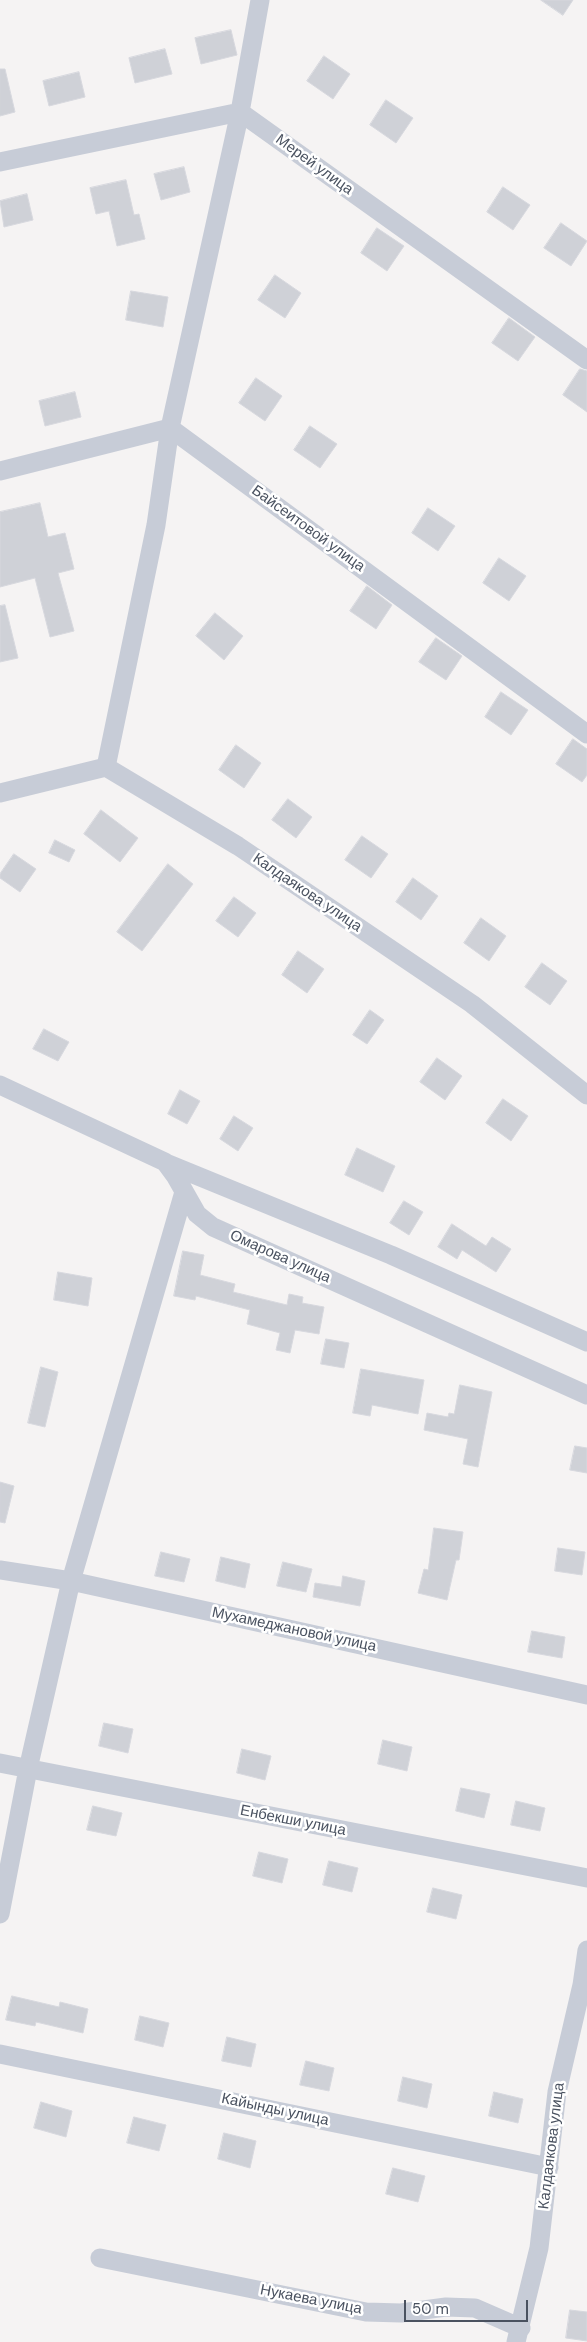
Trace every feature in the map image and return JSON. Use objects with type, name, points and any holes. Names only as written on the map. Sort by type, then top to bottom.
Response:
[{"type":"street","points":[[0,793],[106,767],[156,525],[170,428],[240,112],[260,0]]},
{"type":"street","points":[[0,162],[240,112]]},
{"type":"street","name":"Мерей улица","points":[[240,112],[587,360]]},
{"type":"street","points":[[0,471],[170,428]]},
{"type":"street","name":"Байсеитовой улица","points":[[170,428],[587,734]]},
{"type":"street","name":"Калдаякова улица","points":[[106,767],[238,846],[472,1004],[587,1095]]},
{"type":"street","name":"Омарова улица","points":[[0,1085],[164,1162],[176,1177],[197,1214],[213,1227],[587,1395]]},
{"type":"street","points":[[164,1162],[391,1255],[587,1342]]},
{"type":"street","points":[[0,1914],[28,1769],[71,1581],[184,1192]]},
{"type":"street","name":"Мухамеджановой улица","points":[[0,1570],[71,1581],[587,1694]]},
{"type":"street","name":"Енбекши улица","points":[[0,1763],[587,1878]]},
{"type":"street","name":"Калдаякова улица","points":[[518,2335],[539,2248],[557,2092],[582,1985],[587,1950]]},
{"type":"street","name":"Кайынды улица","points":[[0,2054],[549,2166]]},
{"type":"street","name":"Нукаева улица","points":[[100,2258],[366,2312],[400,2313],[446,2307],[475,2308],[518,2335]]},
{"type":"building","points":[[541,0],[573,0],[563,15]]},
{"type":"building","points":[[231,30],[237,55],[201,64],[195,38]]},
{"type":"building","points":[[165,49],[172,74],[135,83],[129,58]]},
{"type":"building","points":[[324,56],[350,74],[333,99],[307,81]]},
{"type":"building","points":[[0,69],[5,69],[15,112],[0,116]]},
{"type":"building","points":[[79,72],[85,97],[49,106],[43,81]]},
{"type":"building","points":[[386,100],[413,118],[396,143],[370,125]]},
{"type":"building","points":[[184,167],[190,192],[161,200],[154,174]]},
{"type":"building","points":[[126,180],[134,215],[139,214],[145,239],[117,246],[109,211],[96,214],[90,188]]},
{"type":"building","points":[[503,187],[530,205],[513,230],[487,212]]},
{"type":"building","points":[[27,194],[33,220],[4,227],[0,201]]},
{"type":"building","points":[[561,223],[587,241],[571,266],[544,248]]},
{"type":"building","points":[[377,228],[404,246],[387,271],[361,253]]},
{"type":"building","points":[[275,275],[301,293],[285,318],[258,300]]},
{"type":"building","points":[[131,291],[168,297],[163,327],[126,320]]},
{"type":"building","points":[[509,318],[535,337],[518,361],[492,343]]},
{"type":"building","points":[[580,369],[587,371],[587,412],[563,395]]},
{"type":"building","points":[[256,378],[282,396],[265,421],[239,403]]},
{"type":"building","points":[[75,392],[81,417],[45,426],[39,401]]},
{"type":"building","points":[[310,426],[337,444],[320,468],[294,450]]},
{"type":"building","points":[[40,503],[48,537],[65,533],[74,569],[58,573],[74,631],[50,637],[35,578],[0,587],[0,512]]},
{"type":"building","points":[[428,508],[455,526],[438,551],[412,533]]},
{"type":"building","points":[[499,558],[526,576],[509,601],[483,583]]},
{"type":"building","points":[[367,586],[392,605],[376,629],[350,611]]},
{"type":"building","points":[[5,605],[18,658],[0,662],[0,606]]},
{"type":"building","points":[[215,613],[243,636],[224,660],[196,636]]},
{"type":"building","points":[[436,638],[462,656],[446,680],[419,662]]},
{"type":"building","points":[[501,692],[528,710],[511,735],[485,717]]},
{"type":"building","points":[[573,739],[587,749],[587,775],[582,782],[556,764]]},
{"type":"building","points":[[236,745],[261,763],[244,788],[219,770]]},
{"type":"building","points":[[288,799],[312,817],[296,838],[272,820]]},
{"type":"building","points":[[101,810],[138,838],[120,862],[84,834]]},
{"type":"building","points":[[362,836],[388,854],[371,878],[345,860]]},
{"type":"building","points":[[55,840],[75,850],[69,862],[49,853]]},
{"type":"building","points":[[14,854],[36,869],[20,892],[0,878],[0,874]]},
{"type":"building","points":[[168,864],[193,884],[142,951],[117,932]]},
{"type":"building","points":[[413,878],[438,896],[421,920],[396,902]]},
{"type":"building","points":[[234,897],[256,913],[238,937],[216,921]]},
{"type":"building","points":[[481,918],[506,936],[489,961],[464,943]]},
{"type":"building","points":[[298,951],[324,969],[307,993],[282,975]]},
{"type":"building","points":[[542,963],[567,981],[550,1005],[525,987]]},
{"type":"building","points":[[370,1010],[384,1020],[367,1044],[353,1035]]},
{"type":"building","points":[[44,1029],[69,1042],[58,1061],[33,1049]]},
{"type":"building","points":[[437,1058],[462,1076],[445,1100],[420,1082]]},
{"type":"building","points":[[180,1090],[200,1101],[187,1124],[168,1114]]},
{"type":"building","points":[[503,1099],[528,1116],[511,1141],[486,1123]]},
{"type":"building","points":[[234,1116],[253,1128],[238,1151],[220,1139]]},
{"type":"building","points":[[357,1148],[395,1166],[383,1192],[345,1175]]},
{"type":"building","points":[[404,1201],[423,1212],[409,1235],[390,1223]]},
{"type":"building","points":[[452,1224],[486,1246],[492,1237],[511,1249],[496,1272],[462,1250],[457,1259],[438,1247]]},
{"type":"building","points":[[183,1251],[204,1255],[200,1275],[235,1284],[233,1292],[287,1305],[289,1294],[303,1297],[302,1303],[324,1307],[319,1334],[295,1330],[290,1353],[276,1350],[280,1333],[247,1324],[250,1310],[196,1296],[195,1300],[174,1296]]},
{"type":"building","points":[[58,1272],[92,1278],[88,1306],[54,1300]]},
{"type":"building","points":[[326,1339],[349,1343],[344,1368],[321,1364]]},
{"type":"building","points":[[41,1367],[58,1372],[45,1427],[28,1423]]},
{"type":"building","points":[[361,1369],[424,1380],[418,1414],[372,1405],[370,1416],[353,1413]]},
{"type":"building","points":[[460,1385],[492,1392],[478,1467],[463,1464],[468,1439],[424,1430],[427,1413],[448,1417],[449,1413],[454,1414]]},
{"type":"building","points":[[575,1446],[587,1448],[587,1473],[570,1470]]},
{"type":"building","points":[[0,1482],[14,1486],[5,1523],[0,1522]]},
{"type":"building","points":[[434,1528],[463,1532],[459,1560],[456,1560],[447,1600],[418,1593],[424,1569],[428,1570]]},
{"type":"building","points":[[558,1548],[585,1552],[582,1575],[555,1571]]},
{"type":"building","points":[[161,1552],[190,1559],[184,1582],[155,1576]]},
{"type":"building","points":[[221,1557],[250,1564],[245,1588],[216,1581]]},
{"type":"building","points":[[283,1562],[312,1569],[306,1592],[277,1586]]},
{"type":"building","points":[[343,1576],[365,1581],[360,1606],[313,1597],[315,1583],[341,1587]]},
{"type":"building","points":[[532,1631],[565,1637],[562,1658],[528,1652]]},
{"type":"building","points":[[104,1723],[133,1729],[128,1753],[99,1746]]},
{"type":"building","points":[[383,1740],[412,1747],[407,1771],[378,1764]]},
{"type":"building","points":[[242,1749],[271,1756],[265,1780],[237,1773]]},
{"type":"building","points":[[461,1788],[490,1794],[484,1818],[456,1811]]},
{"type":"building","points":[[516,1801],[545,1808],[540,1831],[511,1825]]},
{"type":"building","points":[[93,1806],[122,1813],[116,1836],[87,1830]]},
{"type":"building","points":[[259,1852],[288,1859],[282,1883],[253,1876]]},
{"type":"building","points":[[329,1861],[358,1868],[352,1892],[323,1885]]},
{"type":"building","points":[[433,1888],[462,1895],[456,1919],[427,1912]]},
{"type":"building","points":[[12,1996],[59,2007],[60,2002],[88,2009],[83,2033],[36,2022],[35,2026],[6,2020]]},
{"type":"building","points":[[140,2016],[169,2023],[163,2047],[135,2040]]},
{"type":"building","points":[[227,2037],[256,2044],[251,2067],[222,2061]]},
{"type":"building","points":[[306,2061],[334,2068],[329,2091],[300,2085]]},
{"type":"building","points":[[403,2077],[432,2084],[427,2108],[398,2101]]},
{"type":"building","points":[[494,2092],[523,2099],[518,2123],[489,2116]]},
{"type":"building","points":[[41,2102],[72,2111],[66,2137],[34,2128]]},
{"type":"building","points":[[134,2117],[166,2125],[159,2151],[127,2143]]},
{"type":"building","points":[[224,2133],[256,2141],[250,2168],[218,2159]]},
{"type":"building","points":[[393,2168],[425,2176],[418,2202],[386,2194]]},
{"type":"building","points":[[570,2310],[587,2312],[587,2341],[566,2338]]}]
